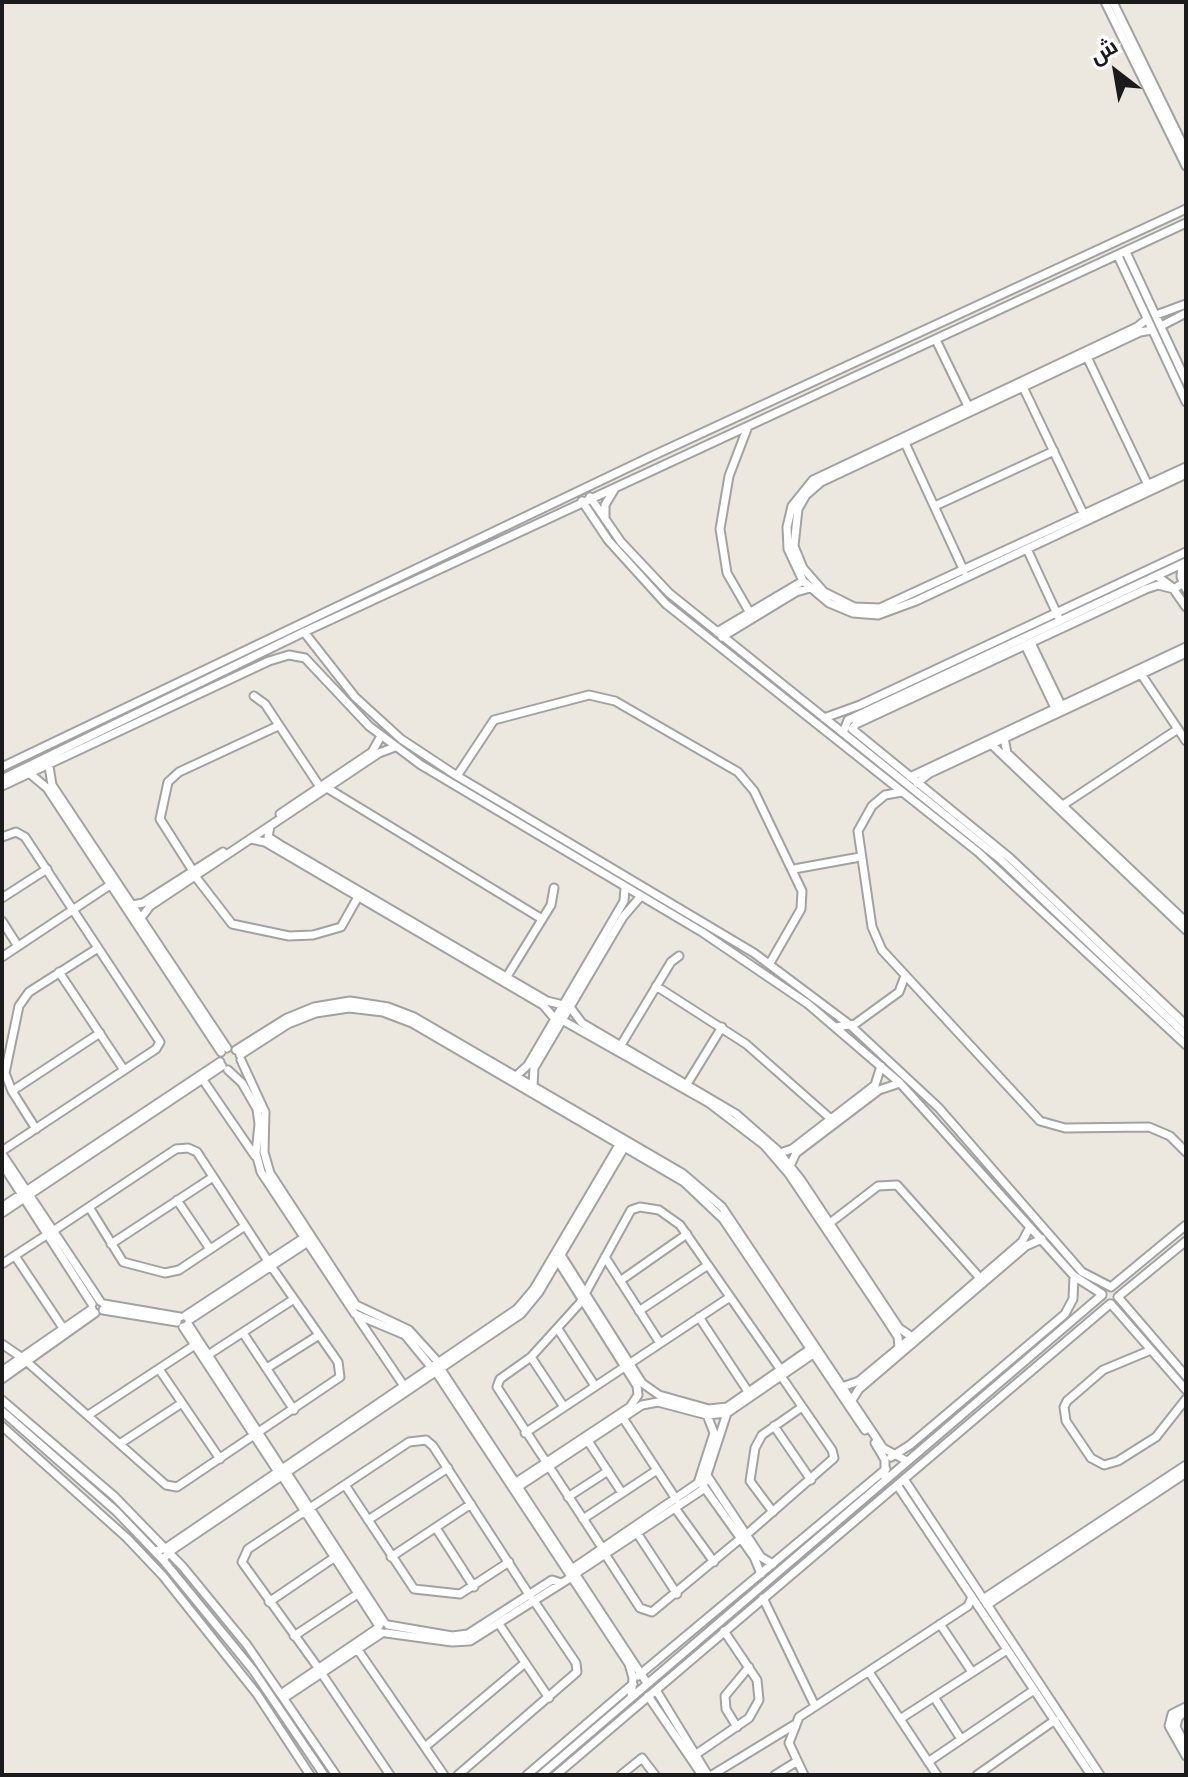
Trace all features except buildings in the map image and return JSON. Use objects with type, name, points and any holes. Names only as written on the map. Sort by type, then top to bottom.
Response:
[{"type":"street","points":[[1105,2],[1186,166]]},
{"type":"street","points":[[1113,2],[1186,151]]},
{"type":"street","points":[[2,767],[650,457],[1183,210],[1186,200]]},
{"type":"street","points":[[49,760],[123,719],[304,632],[1186,223]]},
{"type":"street","points":[[1122,254],[1157,328],[1186,402]]},
{"type":"street","points":[[1034,279],[1034,287],[1040,291]]},
{"type":"street","points":[[1015,287],[1021,292],[1021,301]]},
{"type":"street","points":[[1186,304],[1152,317],[1023,387],[817,484],[801,502],[791,522],[793,541],[800,562],[819,588],[837,600],[873,609],[916,598],[1186,467]]},
{"type":"street","points":[[1023,548],[964,571],[885,614],[863,615],[835,606],[810,588],[803,581],[788,549],[796,498],[813,480],[968,406],[1157,328],[1186,313]]},
{"type":"street","points":[[1157,328],[1186,381]]},
{"type":"street","points":[[936,340],[968,406]]},
{"type":"street","points":[[1087,357],[1148,485]]},
{"type":"street","points":[[1023,387],[1082,518]]},
{"type":"street","points":[[747,429],[736,454],[721,510],[720,539],[730,579],[750,613]]},
{"type":"street","points":[[732,435],[736,454]]},
{"type":"street","points":[[905,443],[964,571]]},
{"type":"street","points":[[935,506],[1054,451]]},
{"type":"street","points":[[650,457],[647,465],[655,470]]},
{"type":"street","points":[[1082,518],[1186,474]]},
{"type":"street","points":[[605,521],[607,500],[617,487]]},
{"type":"street","points":[[581,490],[617,551],[666,604],[902,792],[934,811]]},
{"type":"street","points":[[587,501],[652,577],[945,820],[1020,877],[1186,1035]]},
{"type":"street","points":[[1023,548],[1058,617]]},
{"type":"street","points":[[457,550],[455,557],[459,560]]},
{"type":"street","points":[[843,733],[846,721],[862,709],[1058,617],[1186,552]]},
{"type":"street","points":[[435,561],[440,565],[439,569]]},
{"type":"street","points":[[824,718],[862,709],[1000,653],[1028,644],[1121,597],[1184,563],[1184,586],[1174,589],[1154,586],[1121,597],[1058,617],[1000,653],[853,726],[854,733],[1010,858],[1186,1025]]},
{"type":"street","points":[[1157,576],[1174,589],[1186,607]]},
{"type":"street","points":[[720,634],[803,581]]},
{"type":"street","points":[[720,634],[750,613],[791,591],[810,588]]},
{"type":"street","points":[[304,632],[323,659],[388,728],[457,776],[770,963],[853,1025],[939,1108],[1082,1272],[1111,1287],[1186,1376]]},
{"type":"street","points":[[1028,644],[1058,707]]},
{"type":"street","points":[[914,780],[1141,674],[1186,647]]},
{"type":"street","points":[[914,780],[1058,707],[1175,655],[1186,653]]},
{"type":"street","points":[[2,779],[281,657],[302,656],[395,747],[764,972],[836,1027],[900,1083],[1074,1276],[1102,1295],[1186,1390]]},
{"type":"street","points":[[316,667],[323,659]]},
{"type":"street","points":[[1141,674],[1186,741]]},
{"type":"street","points":[[457,776],[494,720],[589,695],[607,697],[744,777],[794,869],[802,891],[801,909],[770,963]]},
{"type":"street","points":[[254,696],[265,704],[324,788],[542,919]]},
{"type":"street","points":[[148,697],[149,702],[159,701]]},
{"type":"street","points":[[113,714],[122,713],[123,719]]},
{"type":"street","points":[[278,726],[179,772],[168,782],[160,819],[194,874],[232,924],[289,936],[313,935],[341,927],[358,897]]},
{"type":"street","points":[[1063,805],[1178,729]]},
{"type":"street","points":[[365,760],[376,748],[381,736]]},
{"type":"street","points":[[1004,738],[1008,757],[1186,922]]},
{"type":"street","points":[[991,744],[1063,805],[1186,930]]},
{"type":"street","points":[[133,905],[154,899],[251,839],[365,760],[395,747]]},
{"type":"street","points":[[49,760],[52,785],[133,905],[224,1050],[223,1066]]},
{"type":"street","points":[[2,786],[25,771]]},
{"type":"street","points":[[25,771],[47,788],[224,1050],[239,1055],[265,1112],[267,1168],[306,1240],[359,1308],[409,1330],[516,1485],[540,1526]]},
{"type":"street","points":[[885,795],[886,779]]},
{"type":"street","points":[[194,874],[324,788]]},
{"type":"street","points":[[478,800],[484,792]]},
{"type":"street","points":[[902,792],[885,795],[866,812],[860,824],[860,857],[874,935],[882,950],[1040,1121],[1065,1128],[1149,1127],[1170,1136],[1186,1152]]},
{"type":"street","points":[[945,820],[1186,1045]]},
{"type":"street","points":[[270,826],[268,837],[277,847],[542,1002],[566,1006],[581,1025],[736,1114],[780,1153],[830,1223],[897,1329],[899,1348]]},
{"type":"street","points":[[2,837],[16,832],[23,835],[160,1042],[156,1049],[2,1153],[98,1307]]},
{"type":"street","points":[[251,839],[277,847],[506,978],[542,1002],[559,1020],[581,1025],[687,1084],[744,1128],[781,1164],[897,1329],[912,1337]]},
{"type":"street","points":[[794,869],[860,857]]},
{"type":"street","points":[[2,898],[47,869]]},
{"type":"street","points":[[2,955],[109,883]]},
{"type":"street","points":[[516,1076],[531,1067],[620,915],[625,887]]},
{"type":"street","points":[[506,978],[553,901],[554,888]]},
{"type":"street","points":[[620,915],[641,896]]},
{"type":"street","points":[[141,918],[154,899]]},
{"type":"street","points":[[671,914],[677,905]]},
{"type":"street","points":[[2,921],[16,943]]},
{"type":"street","points":[[2,955],[28,937]]},
{"type":"street","points":[[36,1129],[12,1091],[5,1069],[19,1006],[29,992],[98,948]]},
{"type":"street","points":[[621,1045],[674,957],[679,956]]},
{"type":"street","points":[[59,972],[124,1070]]},
{"type":"street","points":[[836,1027],[853,1025],[899,992],[905,976]]},
{"type":"street","points":[[656,986],[722,1027],[780,1072],[831,1119]]},
{"type":"street","points":[[2,1213],[25,1194],[223,1066],[236,1068],[239,1055],[295,1021],[340,1009],[383,1012],[437,1034],[516,1076],[680,1176],[717,1212],[883,1448],[907,1461]]},
{"type":"street","points":[[849,1038],[853,1025]]},
{"type":"street","points":[[687,1084],[722,1027]]},
{"type":"street","points":[[12,1091],[100,1033]]},
{"type":"street","points":[[437,1034],[622,1146],[680,1176]]},
{"type":"street","points":[[2,1207],[223,1066]]},
{"type":"street","points":[[223,1066],[242,1083],[257,1109],[256,1158]]},
{"type":"street","points":[[780,1153],[799,1147],[874,1090],[881,1066]]},
{"type":"street","points":[[531,1067],[533,1086]]},
{"type":"street","points":[[203,1080],[404,1386]]},
{"type":"street","points":[[790,1166],[799,1147],[831,1119],[874,1090],[900,1083]]},
{"type":"street","points":[[163,1560],[168,1550],[521,1314],[536,1298],[622,1146]]},
{"type":"street","points":[[282,1472],[404,1386],[437,1368],[527,1300],[622,1146]]},
{"type":"street","points":[[2,1264],[182,1147],[197,1152],[340,1364],[341,1375],[337,1382],[179,1486],[172,1487],[90,1414],[2,1344]]},
{"type":"street","points":[[2,1164],[25,1194]]},
{"type":"street","points":[[111,1244],[213,1177]]},
{"type":"street","points":[[830,1223],[878,1186],[897,1185],[980,1278]]},
{"type":"street","points":[[177,1200],[210,1249]]},
{"type":"street","points":[[89,1207],[128,1265],[165,1273],[179,1270],[245,1226]]},
{"type":"street","points":[[638,1207],[664,1213],[687,1234],[834,1456],[830,1465],[656,1611],[643,1610],[497,1387],[500,1379],[531,1357],[558,1329],[584,1296],[605,1257],[628,1214],[638,1207]]},
{"type":"street","points":[[541,1775],[1186,1225]]},
{"type":"street","points":[[842,1387],[861,1384],[1024,1244],[1030,1227]]},
{"type":"street","points":[[620,1281],[687,1234]]},
{"type":"street","points":[[852,1400],[861,1384],[980,1278],[1024,1244],[1042,1239]]},
{"type":"street","points":[[2,1379],[63,1328],[98,1307],[184,1321],[306,1240]]},
{"type":"street","points":[[556,1775],[1186,1241]]},
{"type":"street","points":[[15,1256],[63,1328]]},
{"type":"street","points":[[605,1257],[660,1343]]},
{"type":"street","points":[[516,1485],[635,1403],[638,1389],[627,1365],[560,1258]]},
{"type":"street","points":[[639,1311],[708,1265]]},
{"type":"street","points":[[631,1698],[637,1674],[773,1564],[894,1456],[1065,1314],[1073,1299],[1074,1276]]},
{"type":"street","points":[[525,1433],[730,1297]]},
{"type":"street","points":[[208,1355],[294,1299]]},
{"type":"street","points":[[782,1301],[811,1351],[886,1464],[885,1480]]},
{"type":"street","points":[[2,1371],[98,1307]]},
{"type":"street","points":[[355,1314],[405,1335],[437,1368],[637,1674],[647,1683]]},
{"type":"street","points":[[699,1317],[749,1393]]},
{"type":"street","points":[[1130,1326],[1138,1319]]},
{"type":"street","points":[[184,1321],[195,1345],[308,1509],[383,1628]]},
{"type":"street","points":[[184,1321],[257,1435]]},
{"type":"street","points":[[558,1329],[595,1386]]},
{"type":"street","points":[[243,1333],[294,1410]]},
{"type":"street","points":[[267,1368],[319,1335]]},
{"type":"street","points":[[90,1414],[195,1345]]},
{"type":"street","points":[[1151,1350],[1103,1370],[1067,1401],[1066,1421],[1091,1458],[1104,1465],[1118,1461],[1156,1437],[1186,1399]]},
{"type":"street","points":[[547,1465],[652,1402],[707,1415],[727,1413],[811,1351]]},
{"type":"street","points":[[531,1357],[564,1407]]},
{"type":"street","points":[[627,1365],[651,1391],[703,1407],[727,1407],[781,1373]]},
{"type":"street","points":[[159,1369],[220,1459]]},
{"type":"street","points":[[2,1400],[115,1497],[168,1550],[235,1629],[336,1775]]},
{"type":"street","points":[[121,1443],[182,1403]]},
{"type":"street","points":[[773,1512],[751,1484],[749,1471],[757,1441],[802,1407]]},
{"type":"street","points":[[2,1411],[116,1511],[163,1560],[253,1670],[324,1775]]},
{"type":"street","points":[[308,1509],[335,1557],[383,1628],[458,1642],[476,1639],[557,1581],[704,1487],[727,1413]]},
{"type":"street","points":[[604,1552],[637,1533],[696,1486],[702,1477],[714,1433],[707,1415]]},
{"type":"street","points":[[623,1418],[714,1562]]},
{"type":"street","points":[[2,1426],[127,1538],[163,1576],[257,1694],[310,1775]]},
{"type":"street","points":[[774,1426],[811,1480]]},
{"type":"street","points":[[390,1775],[243,1567],[243,1557],[248,1549],[416,1439],[430,1443],[448,1468],[578,1669],[576,1675],[458,1775]]},
{"type":"street","points":[[588,1441],[622,1493]]},
{"type":"street","points":[[648,1696],[666,1715],[710,1775],[794,1725],[815,1706],[968,1606],[982,1603],[1050,1559],[1169,1480],[1186,1465]]},
{"type":"street","points":[[368,1520],[448,1468]]},
{"type":"street","points":[[583,1519],[657,1470]]},
{"type":"street","points":[[568,1497],[608,1471]]},
{"type":"street","points":[[1169,1480],[1186,1473]]},
{"type":"street","points":[[708,1477],[725,1510],[760,1561],[761,1574]]},
{"type":"street","points":[[900,1482],[1073,1741],[1091,1775]]},
{"type":"street","points":[[345,1485],[391,1557],[418,1591],[456,1595],[474,1587],[509,1562]]},
{"type":"street","points":[[704,1487],[725,1510]]},
{"type":"street","points":[[391,1557],[471,1504]]},
{"type":"street","points":[[436,1528],[474,1587]]},
{"type":"street","points":[[637,1533],[677,1594]]},
{"type":"street","points":[[155,1551],[168,1550]]},
{"type":"street","points":[[269,1602],[335,1557]]},
{"type":"street","points":[[760,1561],[773,1564]]},
{"type":"street","points":[[959,1570],[972,1597],[982,1603],[1007,1650],[1034,1690],[1100,1775]]},
{"type":"street","points":[[294,1636],[359,1593]]},
{"type":"street","points":[[751,1594],[760,1600],[815,1706]]},
{"type":"street","points":[[968,1606],[972,1597]]},
{"type":"street","points":[[283,1696],[383,1628],[452,1636],[468,1634],[532,1598]]},
{"type":"street","points":[[499,1624],[549,1698]]},
{"type":"street","points":[[940,1624],[972,1672]]},
{"type":"street","points":[[320,1672],[358,1650],[383,1628]]},
{"type":"street","points":[[695,1755],[749,1718],[759,1700],[757,1680],[724,1631]]},
{"type":"street","points":[[358,1650],[444,1775]]},
{"type":"street","points":[[900,1719],[1007,1650]]},
{"type":"street","points":[[425,1747],[525,1663]]},
{"type":"street","points":[[737,1727],[726,1709],[725,1696],[749,1667]]},
{"type":"street","points":[[869,1672],[937,1775]]},
{"type":"street","points":[[527,1775],[633,1684]]},
{"type":"street","points":[[656,1690],[666,1715],[702,1775]]},
{"type":"street","points":[[928,1762],[1034,1690]]},
{"type":"street","points":[[934,1697],[961,1739]]},
{"type":"street","points":[[1186,1709],[1178,1718],[1176,1727],[1186,1746]]},
{"type":"street","points":[[1186,1709],[1172,1714],[1169,1726],[1186,1756]]},
{"type":"street","points":[[977,1775],[1055,1720]]},
{"type":"street","points":[[794,1725],[789,1743],[804,1775]]},
{"type":"street","points":[[621,1775],[642,1758],[655,1775]]},
{"type":"street","points":[[775,1775],[796,1762]]}]
